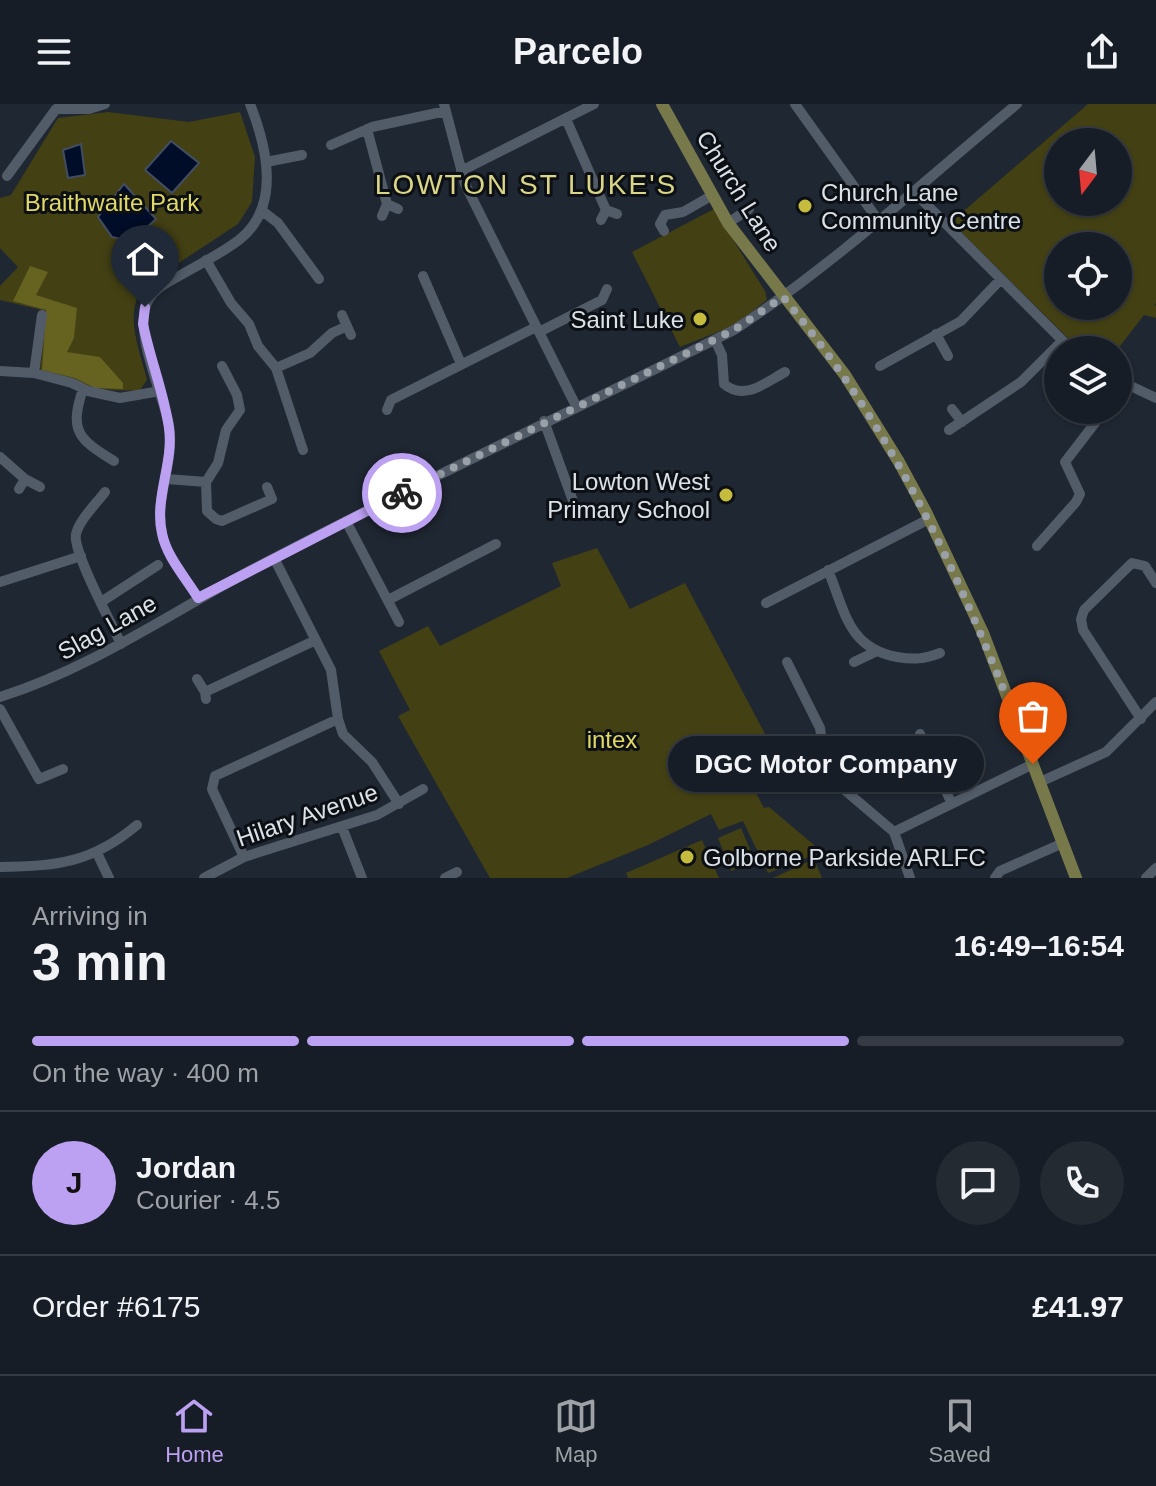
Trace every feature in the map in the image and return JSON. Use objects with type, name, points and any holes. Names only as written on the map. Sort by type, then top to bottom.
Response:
[{"type":"main road","name":"Church Lane","points":[[662,104],[728,223],[845,375],[899,462],[929,519],[997,670],[1076,878]]},
{"type":"street","points":[[7,176],[55,106],[89,109],[105,104]]},
{"type":"street","points":[[198,598],[161,532],[161,504],[170,460],[169,426],[143,324],[145,307],[160,287],[240,239],[261,210],[267,189],[266,162],[250,104]]},
{"type":"street","points":[[461,171],[594,104]]},
{"type":"street","points":[[795,104],[878,220]]},
{"type":"street","name":"Slag Lane","points":[[0,697],[55,678],[121,644],[198,598],[346,521],[734,330],[783,297],[1017,104]]},
{"type":"street","points":[[331,145],[367,129],[445,107],[461,171],[576,406]]},
{"type":"street","points":[[566,119],[608,215]]},
{"type":"street","points":[[367,129],[392,206],[382,216]]},
{"type":"street","points":[[266,162],[290,163],[302,155]]},
{"type":"street","points":[[913,191],[1057,336]]},
{"type":"street","points":[[659,229],[665,215],[683,212],[711,196]]},
{"type":"street","points":[[728,223],[749,209]]},
{"type":"street","points":[[261,210],[278,223],[319,279]]},
{"type":"street","points":[[206,260],[231,303],[249,324],[258,346],[276,368],[305,433],[303,450]]},
{"type":"street","points":[[423,276],[461,364]]},
{"type":"street","points":[[880,366],[961,321],[1001,279]]},
{"type":"street","points":[[387,410],[391,400],[461,364],[602,300],[607,289]]},
{"type":"street","points":[[34,373],[44,334],[42,315]]},
{"type":"street","points":[[276,368],[310,353],[332,333],[349,331],[342,315]]},
{"type":"street","points":[[936,334],[948,356]]},
{"type":"street","points":[[715,340],[722,355],[724,384],[733,391],[744,392],[785,372]]},
{"type":"street","points":[[949,430],[1021,382],[1044,359]]},
{"type":"street","points":[[222,366],[224,383],[237,395],[240,410],[226,430],[218,463],[206,482],[207,511],[222,521],[276,497],[267,487]]},
{"type":"street","points":[[0,371],[34,373],[120,398],[160,391]]},
{"type":"street","points":[[1132,387],[1156,398]]},
{"type":"street","points":[[83,389],[75,415],[77,429],[85,442],[111,455]]},
{"type":"street","points":[[952,409],[962,422]]},
{"type":"street","points":[[544,421],[573,501]]},
{"type":"street","points":[[1037,546],[1080,494],[1065,462],[1094,424]]},
{"type":"street","points":[[0,457],[22,484],[40,487]]},
{"type":"street","points":[[167,479],[206,482]]},
{"type":"street","points":[[105,492],[102,506],[76,532],[76,540],[121,644]]},
{"type":"street","points":[[766,603],[929,519]]},
{"type":"street","points":[[346,521],[399,622]]},
{"type":"street","points":[[388,600],[499,544]]},
{"type":"street","points":[[0,582],[81,556]]},
{"type":"street","points":[[274,558],[331,670],[343,734],[372,762],[399,804]]},
{"type":"street","points":[[1141,719],[1083,630],[1081,619],[1084,610],[1132,563],[1145,566],[1156,583]]},
{"type":"street","points":[[101,602],[140,570],[158,565]]},
{"type":"street","points":[[828,570],[852,629],[865,646],[875,652],[921,660],[940,653]]},
{"type":"street","points":[[197,679],[205,695],[316,640]]},
{"type":"street","points":[[854,662],[875,652]]},
{"type":"street","points":[[787,662],[820,728],[827,775],[894,832],[910,878]]},
{"type":"street","points":[[1040,782],[1106,752],[1156,702]]},
{"type":"street","points":[[0,709],[39,779],[63,769]]},
{"type":"street","points":[[244,857],[212,789],[215,776],[338,719]]},
{"type":"street","points":[[920,734],[951,802]]},
{"type":"street","points":[[894,832],[1033,764]]},
{"type":"street","name":"Hilary Avenue","points":[[204,878],[244,857],[342,827],[399,804],[423,789]]},
{"type":"street","points":[[0,867],[14,872],[54,866],[97,853],[137,825]]},
{"type":"street","points":[[342,827],[362,878]]},
{"type":"street","points":[[995,878],[1000,871],[1063,843]]},
{"type":"street","points":[[97,853],[109,878]]},
{"type":"street","points":[[1146,878],[1156,868]]},
{"type":"street","points":[[445,878],[457,872]]},
{"type":"green space","points":[[1088,104],[1156,104],[1156,318],[1144,315],[1128,336],[1066,336],[1050,320],[1132,320],[1132,232],[1044,232],[1044,314],[951,222],[1044,142],[1044,216],[1132,216],[1132,128],[1060,128]]},
{"type":"green space","name":"Braithwaite Park","points":[[108,112],[189,122],[240,112],[255,157],[252,202],[238,224],[145,285],[138,296],[135,331],[147,380],[140,390],[101,388],[40,371],[46,311],[0,300],[0,286],[18,267],[0,248],[0,198],[11,195],[58,118]]},
{"type":"green space","points":[[714,209],[765,291],[767,300],[733,326],[680,347],[632,252]]},
{"type":"green space","name":"intex","points":[[597,548],[630,609],[685,583],[773,749],[756,793],[764,808],[769,807],[814,845],[817,854],[768,873],[743,821],[719,830],[711,814],[648,845],[567,878],[490,878],[398,716],[410,710],[379,651],[428,626],[440,646],[561,586],[552,563]]},
{"type":"green space","points":[[741,828],[755,861],[731,871],[718,838]]},
{"type":"green space","name":"Golborne Parkside ARLFC","points":[[702,840],[719,878],[628,878],[626,873]]},
{"type":"green space","points":[[814,859],[822,878],[773,878]]},
{"type":"shaded area","points":[[30,266],[48,272],[36,295],[77,308],[74,338],[67,352],[100,357],[123,383],[123,389],[95,388],[75,378],[42,370],[46,310],[13,301]]},
{"type":"water","points":[[171,141],[199,163],[172,193],[145,170]]},
{"type":"water","points":[[81,144],[85,175],[68,178],[63,150]]},
{"type":"water","points":[[124,184],[156,219],[132,241],[112,237],[98,217]]},
{"type":"way so far","points":[[402,493],[734,330],[783,297],[845,375],[899,462],[983,633],[1033,764]]},
{"type":"place","name":"Church Lane Community Centre","points":[[805,206]]},
{"type":"place","name":"Saint Luke","points":[[700,319]]},
{"type":"place","name":"Lowton West Primary School","points":[[726,495]]},
{"type":"place","name":"DGC Motor Company","points":[[1033,764]]},
{"type":"place","name":"Golborne Parkside ARLFC","points":[[687,857]]},
{"type":"district","name":"LOWTON ST LUKE'S","points":[[526,184]]},
{"type":"route","points":[[145,307],[143,324],[169,426],[170,460],[161,504],[161,532],[198,598],[402,493]]}]
